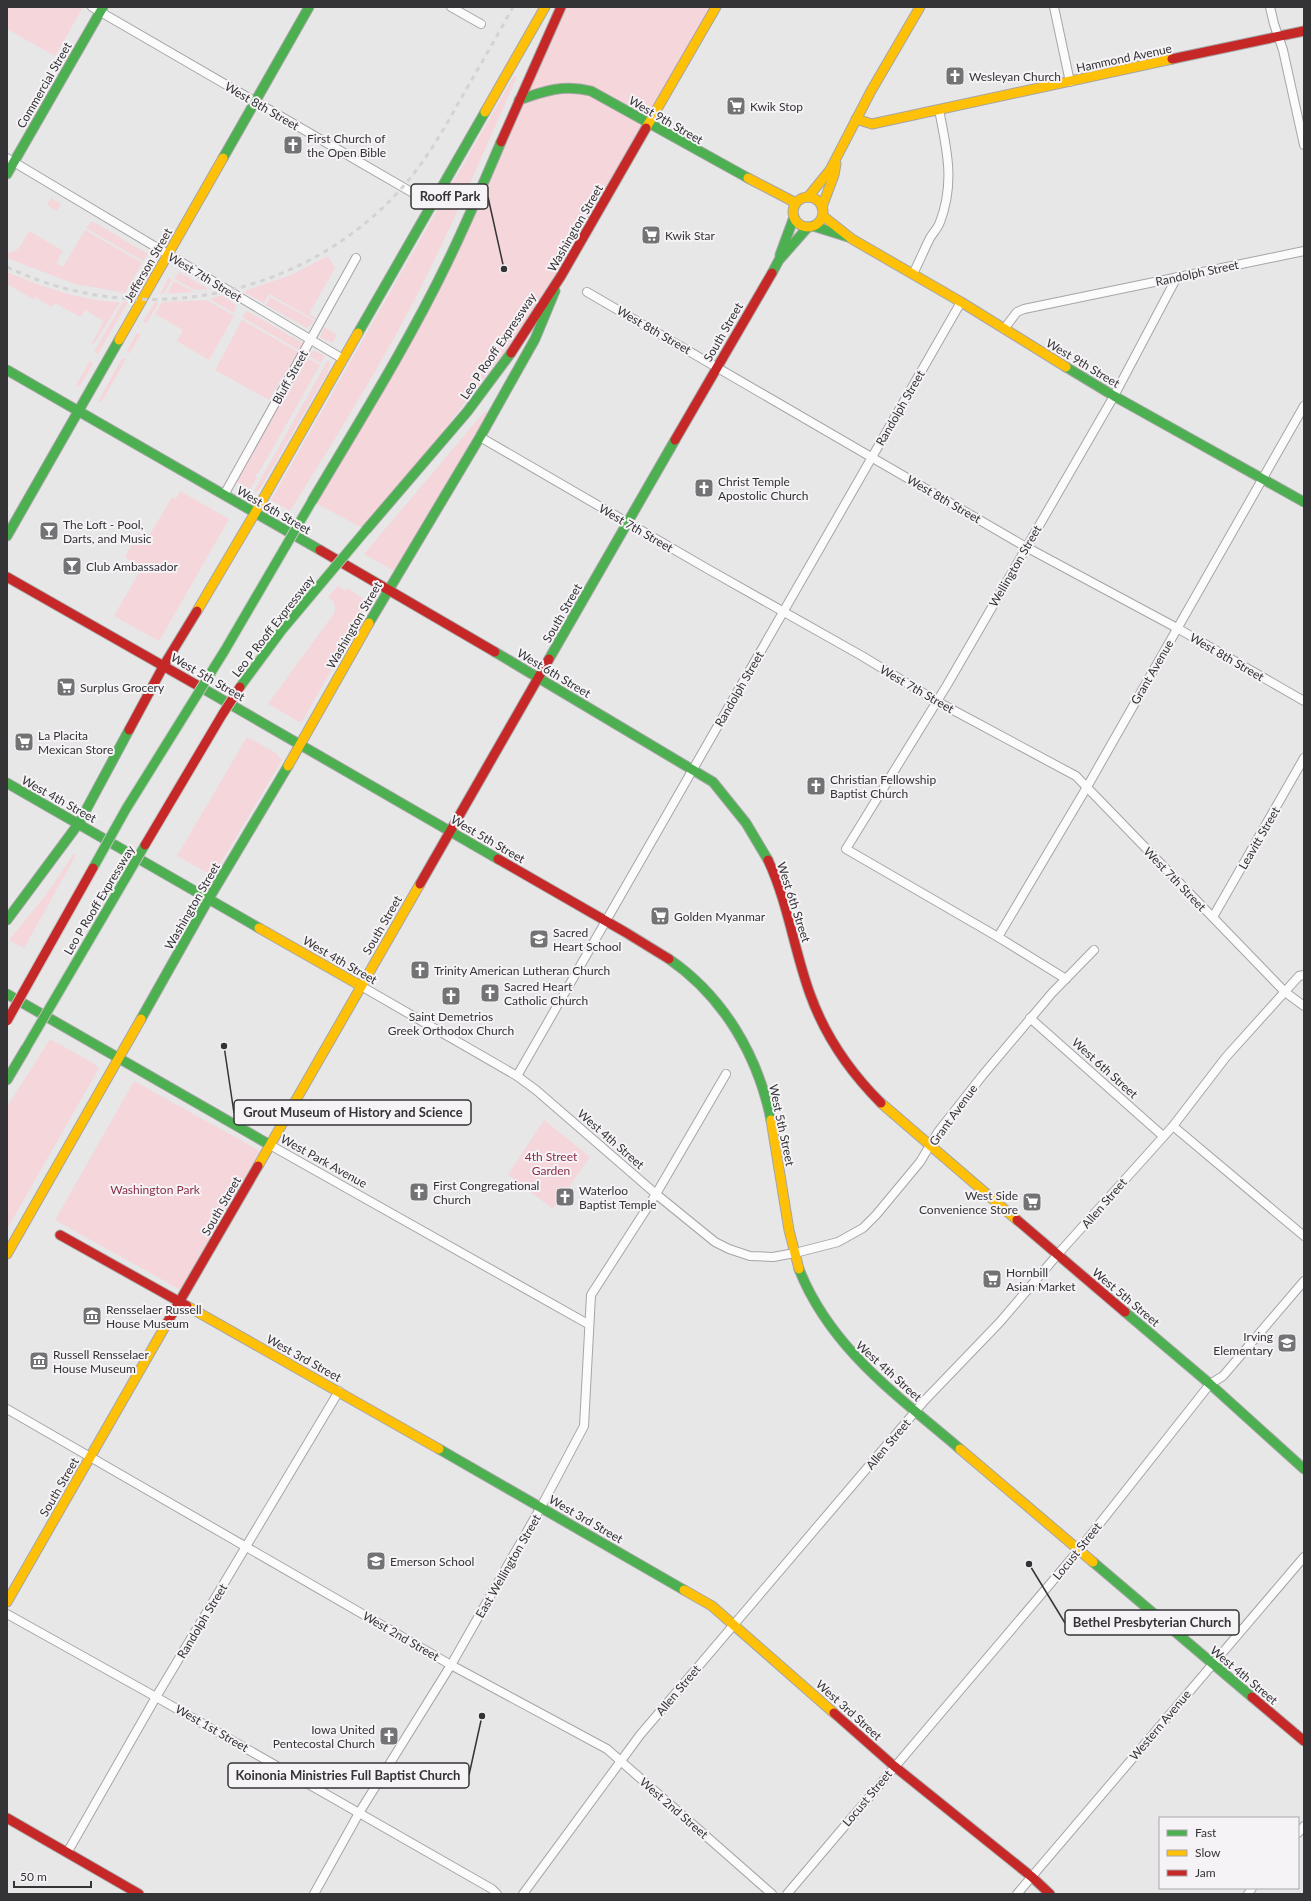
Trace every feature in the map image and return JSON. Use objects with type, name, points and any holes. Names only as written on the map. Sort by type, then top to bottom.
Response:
[{"type":"main road","name":"Jefferson Street","points":[[7,536],[309,7]]},
{"type":"main road","points":[[7,920],[42,875],[78,823],[164,665],[255,513],[545,7]]},
{"type":"main road","name":"Leo P Rooff Expressway","points":[[7,1021],[126,809],[225,650],[422,312],[479,195],[519,100],[562,7]]},
{"type":"main road","name":"Washington Street","points":[[7,1254],[208,900],[300,746],[388,589],[480,437],[535,338],[548,311],[560,276],[649,125],[716,7]]},
{"type":"main road","points":[[837,160],[834,175],[822,211],[821,220],[811,227],[799,224],[794,217],[793,212],[796,203],[799,200],[808,197],[815,191],[837,160],[856,119],[920,7]]},
{"type":"main road","name":"Commercial Street","points":[[7,174],[10,160],[98,9]]},
{"type":"main road","name":"Hammond Avenue","points":[[856,119],[872,124],[1304,32]]},
{"type":"main road","name":"West 9th Street","points":[[519,100],[548,90],[572,86],[602,96],[649,125],[731,170],[796,203]]},
{"type":"main road","points":[[808,197],[816,200],[822,211]]},
{"type":"main road","name":"West 9th Street","points":[[822,211],[852,239],[961,302],[1114,396],[1304,502]]},
{"type":"main road","name":"South Street","points":[[7,1602],[779,260],[794,217]]},
{"type":"main road","name":"West 9th Street","points":[[811,227],[852,239]]},
{"type":"main road","name":"South Street","points":[[779,260],[811,227]]},
{"type":"main road","name":"Leo P Rooff Expressway","points":[[7,1080],[222,715],[253,668],[282,630],[467,412],[500,369],[560,276]]},
{"type":"main road","name":"West 6th Street","points":[[7,370],[539,677],[713,782],[751,828],[766,854],[784,902],[813,1002],[821,1022],[844,1061],[872,1095],[930,1146]]},
{"type":"main road","name":"West 5th Street","points":[[7,577],[164,665],[300,746],[606,921],[673,961],[692,975],[722,1008],[746,1046],[763,1087],[771,1118],[795,1253]]},
{"type":"main road","name":"West 4th Street","points":[[7,783],[208,900],[361,986]]},
{"type":"main road","name":"West Park Avenue","points":[[7,994],[270,1145]]},
{"type":"main road","name":"West 5th Street","points":[[930,1146],[1210,1384],[1304,1469]]},
{"type":"main road","name":"West 3rd Street","points":[[60,1236],[339,1391],[712,1606],[894,1766],[1032,1877],[1050,1894]]},
{"type":"main road","name":"West 4th Street","points":[[795,1253],[814,1300],[836,1334],[860,1362],[1078,1551],[1304,1741]]},
{"type":"main road","points":[[7,1818],[139,1894]]},
{"type":"street","points":[[451,7],[481,24]]},
{"type":"street","points":[[1054,7],[1070,82]]},
{"type":"street","points":[[1270,7],[1283,50],[1304,145]]},
{"type":"street","name":"West 8th Street","points":[[98,9],[432,204]]},
{"type":"street","points":[[913,274],[931,237],[939,225],[945,208],[949,157],[939,110]]},
{"type":"street","name":"West 7th Street","points":[[10,160],[343,359]]},
{"type":"street","name":"Randolph Street","points":[[1004,329],[1017,312],[1024,309],[1304,251]]},
{"type":"street","name":"Bluff Street","points":[[224,495],[356,258]]},
{"type":"street","name":"Wellington Street","points":[[998,936],[846,849],[938,702],[1114,396],[1176,278]]},
{"type":"street","name":"West 8th Street","points":[[587,292],[1026,547],[1177,628],[1304,701]]},
{"type":"street","name":"Randolph Street","points":[[517,1076],[961,302]]},
{"type":"street","name":"Grant Avenue","points":[[998,936],[1087,787],[1304,406]]},
{"type":"street","name":"West 7th Street","points":[[480,437],[862,656],[938,702],[1076,776],[1285,992],[1304,1006]]},
{"type":"street","name":"Leavitt Street","points":[[1213,917],[1304,758]]},
{"type":"street","points":[[998,936],[1066,979]]},
{"type":"street","name":"Grant Avenue","points":[[795,1253],[838,1242],[863,1228],[920,1162],[938,1132],[1030,1018],[1094,950]]},
{"type":"street","name":"Allen Street","points":[[523,1894],[640,1735],[916,1411],[1000,1322],[1058,1254],[1173,1126],[1226,1058],[1299,976],[1304,975]]},
{"type":"street","name":"West 4th Street","points":[[361,986],[517,1076],[536,1090],[656,1194],[715,1242],[729,1249],[755,1256],[772,1257],[795,1253]]},
{"type":"street","name":"West 6th Street","points":[[1030,1018],[1163,1136]]},
{"type":"street","name":"East Wellington Street","points":[[314,1894],[360,1813],[451,1665],[541,1507],[584,1426],[588,1324],[591,1295],[656,1194],[726,1074]]},
{"type":"street","points":[[1173,1126],[1304,1236]]},
{"type":"street","name":"West Park Avenue","points":[[270,1145],[588,1324]]},
{"type":"street","name":"Locust Street","points":[[787,1894],[894,1766],[1078,1551],[1210,1384],[1223,1376],[1304,1281]]},
{"type":"street","name":"Randolph Street","points":[[67,1853],[156,1697],[339,1391]]},
{"type":"street","name":"West 2nd Street","points":[[7,1409],[451,1665],[607,1750],[772,1894]]},
{"type":"street","name":"Western Avenue","points":[[1017,1894],[1304,1557]]},
{"type":"street","name":"West 1st Street","points":[[7,1614],[360,1813],[497,1894]]},
{"type":"green space","points":[[8,7],[78,7],[82,9],[55,56],[7,29]]},
{"type":"green space","points":[[561,7],[716,7],[529,321],[366,530],[312,501],[422,312]]},
{"type":"green space","points":[[514,76],[517,77],[443,243],[416,297],[371,378],[290,511],[271,500]]},
{"type":"green space","points":[[51,198],[61,204],[57,211],[47,205]]},
{"type":"green space","points":[[92,221],[148,254],[143,261],[86,228]]},
{"type":"green space","points":[[85,230],[142,263],[125,293],[75,284],[7,258],[7,252],[13,252],[19,248],[29,231],[63,251],[56,263],[63,267]]},
{"type":"green space","points":[[328,256],[335,268],[309,314],[316,318],[315,320],[269,294],[264,303],[245,293],[247,290],[291,275]]},
{"type":"green space","points":[[144,265],[148,267],[134,292],[128,293]]},
{"type":"green space","points":[[7,272],[48,288],[76,296],[120,302],[94,344],[92,343],[104,321],[85,310],[80,317],[55,303],[52,307],[35,297],[33,299],[7,284]]},
{"type":"green space","points":[[179,272],[208,289],[195,290],[175,279]]},
{"type":"green space","points":[[168,278],[172,280],[164,293],[160,295]]},
{"type":"green space","points":[[174,281],[194,292],[167,294]]},
{"type":"green space","points":[[221,295],[236,305],[234,313],[210,299]]},
{"type":"green space","points":[[270,297],[314,321],[307,328],[266,305]]},
{"type":"green space","points":[[207,300],[234,316],[209,360],[177,341],[183,330],[155,314],[162,302]]},
{"type":"green space","points":[[123,302],[128,302],[98,354],[94,352]]},
{"type":"green space","points":[[155,302],[158,302],[158,304],[146,324],[143,321]]},
{"type":"green space","points":[[247,311],[303,343],[300,351],[242,317]]},
{"type":"green space","points":[[242,320],[298,352],[269,400],[215,370]]},
{"type":"green space","points":[[324,327],[337,335],[332,343],[320,337]]},
{"type":"green space","points":[[137,333],[141,334],[129,354],[127,350]]},
{"type":"green space","points":[[314,350],[325,356],[321,363],[309,356]]},
{"type":"green space","points":[[122,358],[126,359],[101,403],[99,401],[101,396]]},
{"type":"green space","points":[[307,358],[320,365],[258,474],[256,473],[255,476],[257,477],[250,489],[236,481]]},
{"type":"green space","points":[[328,360],[330,363],[328,372],[261,487],[256,492],[254,491]]},
{"type":"green space","points":[[90,361],[93,364],[79,387],[76,385]]},
{"type":"green space","points":[[485,411],[488,412],[394,571],[364,554]]},
{"type":"green space","points":[[180,491],[229,519],[159,641],[114,616],[142,567],[125,557],[138,533],[148,538],[172,497],[176,499]]},
{"type":"green space","points":[[338,586],[345,591],[347,588],[370,603],[301,723],[268,704],[335,612],[334,602],[328,597]]},
{"type":"green space","points":[[247,737],[276,753],[282,760],[213,876],[177,856]]},
{"type":"green space","points":[[74,854],[76,855],[24,948],[9,940],[45,896]]},
{"type":"green space","points":[[50,1039],[93,1063],[99,1068],[7,1229],[7,1107]]},
{"type":"green space","name":"Washington Park","points":[[134,1081],[260,1151],[181,1290],[55,1220]]},
{"type":"green space","name":"4th Street Garden","points":[[544,1120],[590,1157],[553,1209],[508,1175]]},
{"type":"railway","points":[[7,267],[58,286],[111,297],[164,299],[217,293],[268,278],[317,256],[361,226],[410,179],[440,135],[513,7]]},
{"type":"traffic: fast","points":[[7,174],[103,7]]},
{"type":"traffic: fast","points":[[223,158],[309,7]]},
{"type":"traffic: fast","points":[[519,100],[546,91],[563,88],[591,91],[748,178]]},
{"type":"traffic: fast","points":[[358,333],[485,112]]},
{"type":"traffic: fast","points":[[312,501],[383,382],[433,292],[462,232],[501,142]]},
{"type":"traffic: fast","points":[[780,255],[794,217]]},
{"type":"traffic: fast","points":[[813,226],[848,237]]},
{"type":"traffic: fast","points":[[772,273],[779,260],[808,227]]},
{"type":"traffic: fast","points":[[369,623],[480,437],[535,339],[555,291]]},
{"type":"traffic: fast","points":[[7,536],[119,340]]},
{"type":"traffic: fast","points":[[366,530],[467,412],[511,353]]},
{"type":"traffic: fast","points":[[1066,367],[1114,396],[1304,502]]},
{"type":"traffic: fast","points":[[7,370],[320,550]]},
{"type":"traffic: fast","points":[[549,659],[675,440]]},
{"type":"traffic: fast","points":[[93,868],[126,809],[225,650],[312,501]]},
{"type":"traffic: fast","points":[[240,687],[282,630],[366,530]]},
{"type":"traffic: fast","points":[[495,652],[713,782],[746,823],[768,860]]},
{"type":"traffic: fast","points":[[202,688],[498,859]]},
{"type":"traffic: fast","points":[[7,920],[79,823],[129,730]]},
{"type":"traffic: fast","points":[[141,1019],[208,900],[288,766]]},
{"type":"traffic: fast","points":[[7,783],[259,928]]},
{"type":"traffic: fast","points":[[26,1048],[145,845]]},
{"type":"traffic: fast","points":[[669,959],[689,974],[706,991],[736,1030],[748,1051],[757,1073],[771,1120]]},
{"type":"traffic: fast","points":[[7,994],[270,1145]]},
{"type":"traffic: fast","points":[[7,1080],[26,1048]]},
{"type":"traffic: fast","points":[[799,1269],[812,1297],[847,1347],[890,1390],[960,1449]]},
{"type":"traffic: fast","points":[[1125,1312],[1210,1384],[1304,1469]]},
{"type":"traffic: fast","points":[[439,1449],[684,1590]]},
{"type":"traffic: fast","points":[[1093,1562],[1252,1697]]},
{"type":"traffic: slow","points":[[485,112],[545,7]]},
{"type":"traffic: slow","points":[[646,128],[716,7]]},
{"type":"traffic: slow","points":[[808,197],[830,170],[871,91],[920,7]]},
{"type":"traffic: slow","points":[[856,119],[872,124],[1172,59]]},
{"type":"traffic: slow","points":[[119,340],[223,158]]},
{"type":"traffic: slow","points":[[822,207],[834,175],[836,164]]},
{"type":"traffic: slow","points":[[748,178],[796,203]]},
{"type":"traffic: slow","points":[[808,197],[819,201],[823,212],[819,223],[808,227],[797,223],[793,212],[797,201],[808,197]]},
{"type":"traffic: slow","points":[[823,216],[852,239],[961,302],[1066,367]]},
{"type":"traffic: slow","points":[[197,611],[358,333]]},
{"type":"traffic: slow","points":[[288,766],[369,623]]},
{"type":"traffic: slow","points":[[258,1166],[420,884]]},
{"type":"traffic: slow","points":[[259,928],[361,986]]},
{"type":"traffic: slow","points":[[7,1254],[141,1019]]},
{"type":"traffic: slow","points":[[881,1103],[1017,1220]]},
{"type":"traffic: slow","points":[[771,1120],[789,1230],[799,1269]]},
{"type":"traffic: slow","points":[[187,1306],[439,1449]]},
{"type":"traffic: slow","points":[[7,1602],[167,1323]]},
{"type":"traffic: slow","points":[[960,1449],[1093,1562]]},
{"type":"traffic: slow","points":[[684,1590],[712,1606],[834,1713]]},
{"type":"traffic: jam","points":[[501,142],[561,7]]},
{"type":"traffic: jam","points":[[1172,59],[1304,31]]},
{"type":"traffic: jam","points":[[511,353],[561,276],[646,128]]},
{"type":"traffic: jam","points":[[675,440],[772,273]]},
{"type":"traffic: jam","points":[[320,550],[495,652]]},
{"type":"traffic: jam","points":[[7,577],[202,688]]},
{"type":"traffic: jam","points":[[129,730],[164,665],[197,611]]},
{"type":"traffic: jam","points":[[420,884],[549,659]]},
{"type":"traffic: jam","points":[[145,845],[240,687]]},
{"type":"traffic: jam","points":[[498,859],[669,959]]},
{"type":"traffic: jam","points":[[768,860],[781,893],[804,977],[816,1009],[840,1053],[859,1079],[881,1103]]},
{"type":"traffic: jam","points":[[7,1021],[93,868]]},
{"type":"traffic: jam","points":[[167,1323],[258,1166]]},
{"type":"traffic: jam","points":[[1017,1220],[1125,1312]]},
{"type":"traffic: jam","points":[[60,1235],[187,1306]]},
{"type":"traffic: jam","points":[[1252,1697],[1304,1741]]},
{"type":"traffic: jam","points":[[834,1713],[894,1766],[1032,1877],[1050,1894]]},
{"type":"traffic: jam","points":[[7,1818],[139,1894]]},
{"type":"place","name":"Wesleyan Church","points":[[955,76]]},
{"type":"place","name":"Kwik Stop","points":[[736,106]]},
{"type":"place","name":"First Church of the Open Bible","points":[[293,145]]},
{"type":"place","name":"Kwik Star","points":[[651,235]]},
{"type":"place","name":"Rooff Park","points":[[504,269]]},
{"type":"place","name":"Christ Temple Apostolic Church","points":[[704,488]]},
{"type":"place","name":"The Loft - Pool, Darts, and Music","points":[[49,531]]},
{"type":"place","name":"Club Ambassador","points":[[72,566]]},
{"type":"place","name":"Surplus Grocery","points":[[66,687]]},
{"type":"place","name":"La Placita Mexican Store","points":[[24,742]]},
{"type":"place","name":"Christian Fellowship Baptist Church","points":[[816,786]]},
{"type":"place","name":"Golden Myanmar","points":[[660,916]]},
{"type":"place","name":"Sacred Heart School","points":[[539,939]]},
{"type":"place","name":"Trinity American Lutheran Church","points":[[420,970]]},
{"type":"place","name":"Sacred Heart Catholic Church","points":[[490,993]]},
{"type":"place","name":"Saint Demetrios Greek Orthodox Church","points":[[451,996]]},
{"type":"place","name":"Grout Museum of History and Science","points":[[224,1046]]},
{"type":"place","name":"First Congregational Church","points":[[419,1192]]},
{"type":"place","name":"Waterloo Baptist Temple","points":[[565,1197]]},
{"type":"place","name":"West Side Convenience Store","points":[[1032,1202]]},
{"type":"place","name":"Hornbill Asian Market","points":[[992,1279]]},
{"type":"place","name":"Rensselaer Russell House Museum","points":[[92,1316]]},
{"type":"place","name":"Irving Elementary","points":[[1287,1343]]},
{"type":"place","name":"Russell Rensselaer House Museum","points":[[39,1361]]},
{"type":"place","name":"Emerson School","points":[[376,1561]]},
{"type":"place","name":"Bethel Presbyterian Church","points":[[1029,1564]]},
{"type":"place","name":"Koinonia Ministries Full Baptist Church","points":[[482,1716]]},
{"type":"place","name":"Iowa United Pentecostal Church","points":[[389,1736]]}]
